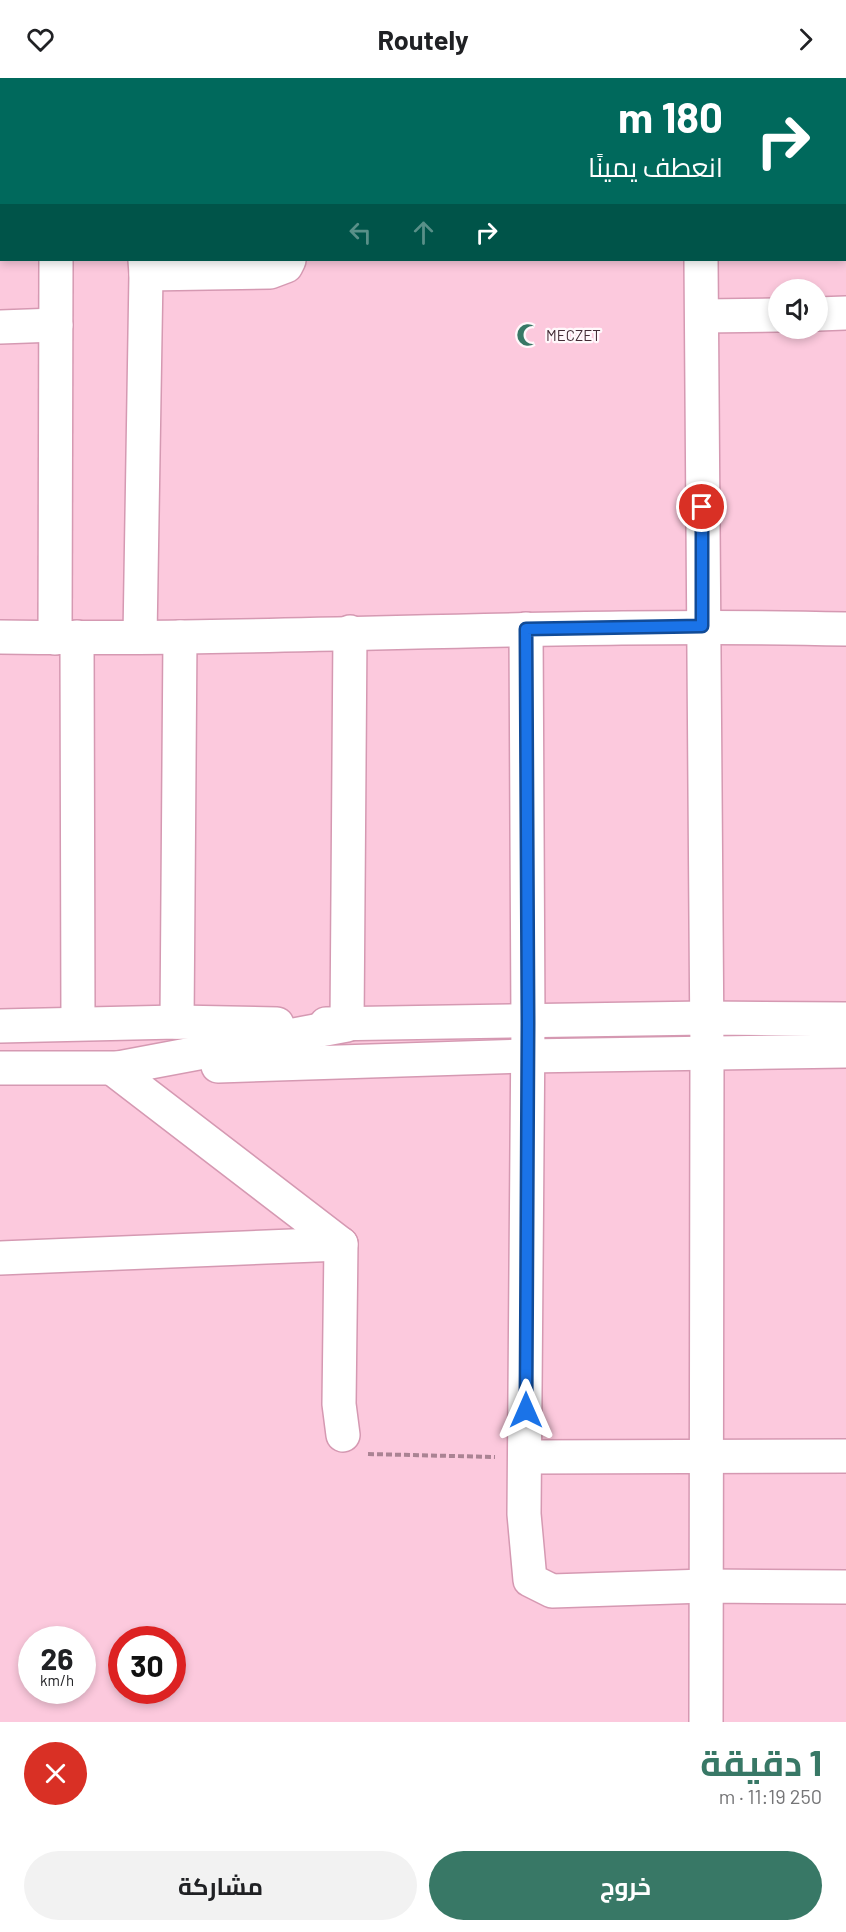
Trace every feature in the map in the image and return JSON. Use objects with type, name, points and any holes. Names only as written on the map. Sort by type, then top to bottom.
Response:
[{"type":"street","points":[[56,261],[56,325],[78,1023]]},
{"type":"street","points":[[140,637],[146,267],[270,272],[286,266],[288,261]]},
{"type":"street","points":[[701,261],[707,1053],[706,1722]]},
{"type":"street","points":[[828,314],[846,313]]},
{"type":"street","points":[[703,316],[768,315]]},
{"type":"street","points":[[0,327],[56,325]]},
{"type":"street","points":[[0,637],[180,637],[702,626],[846,629]]},
{"type":"street","points":[[526,629],[528,1023],[524,1514],[530,1580],[552,1591],[705,1586],[846,1587]]},
{"type":"street","points":[[347,1025],[350,632]]},
{"type":"street","points":[[177,1022],[180,637]]},
{"type":"street","points":[[0,1026],[177,1022],[347,1025],[705,1018],[846,1019]]},
{"type":"street","points":[[113,1069],[347,1025]]},
{"type":"street","points":[[0,1068],[113,1069],[527,1056],[846,1051]]},
{"type":"street","points":[[113,1069],[341,1244]]},
{"type":"street","points":[[0,1258],[341,1244]]},
{"type":"street","points":[[341,1244],[339,1404],[343,1435]]},
{"type":"street","points":[[526,1457],[846,1456]]},
{"type":"path","points":[[343,1435],[361,1454],[526,1457]]},
{"type":"place","name":"MECZET","points":[[528,335]]},
{"type":"route","points":[[526,1410],[528,1023],[526,629],[702,626],[702,507]]}]
